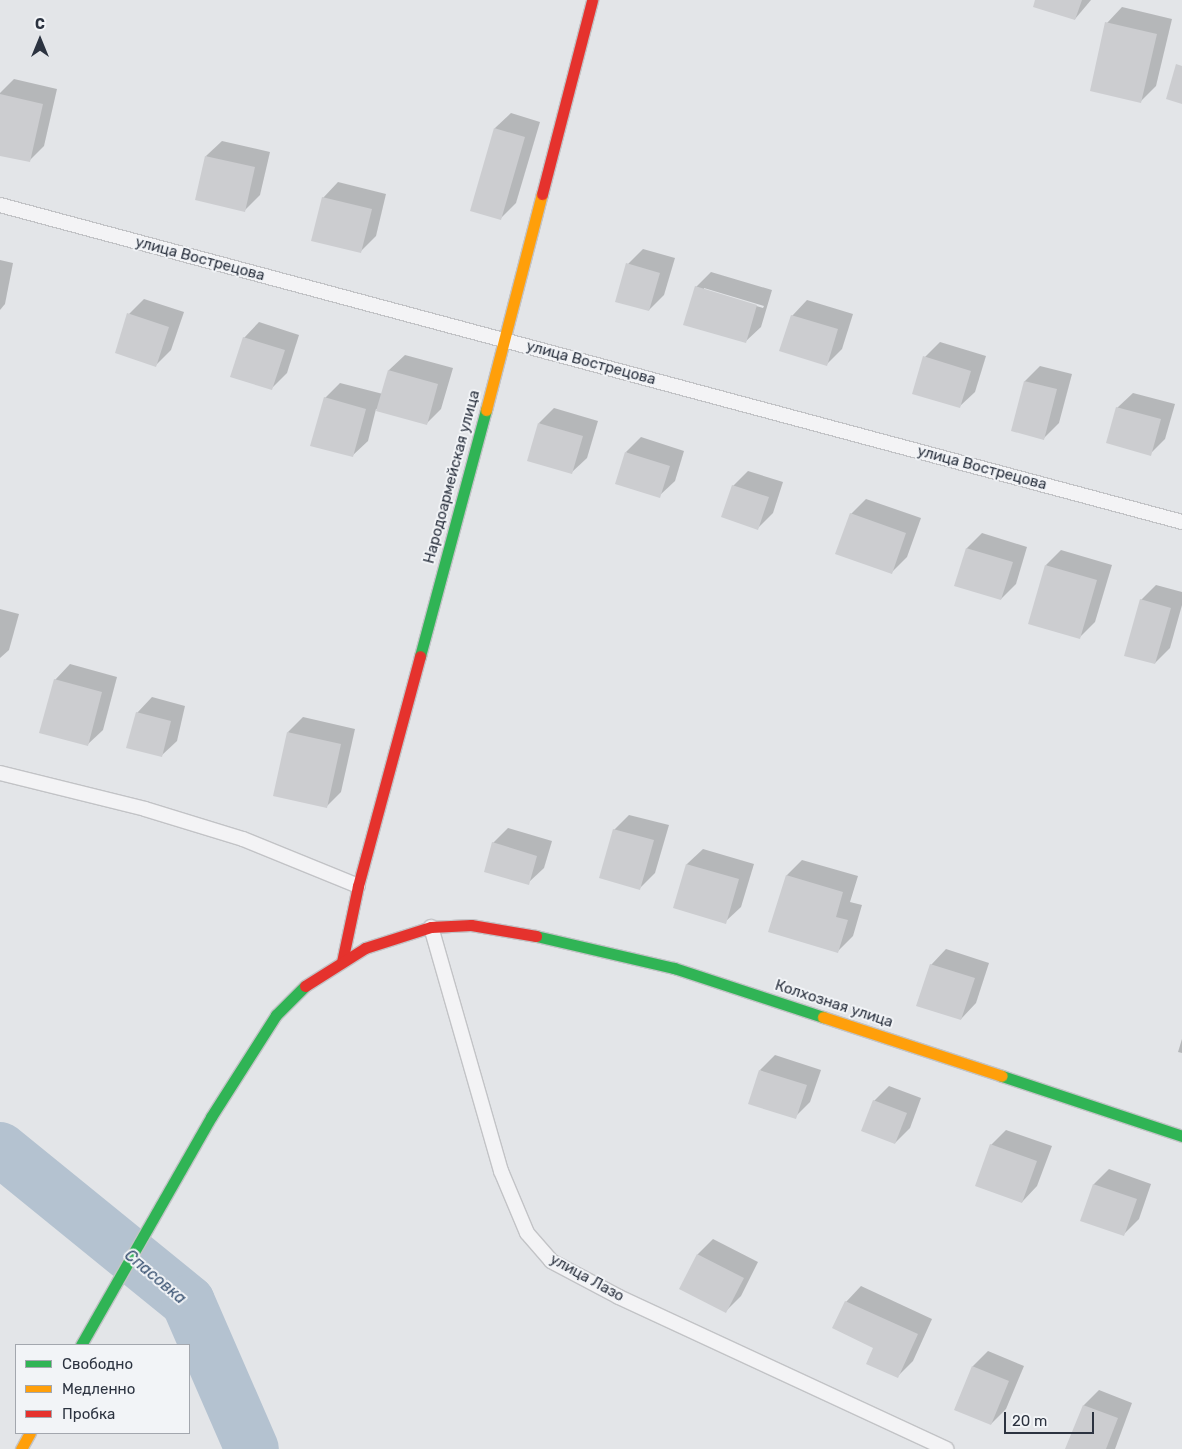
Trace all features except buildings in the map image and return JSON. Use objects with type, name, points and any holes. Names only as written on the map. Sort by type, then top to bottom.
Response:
[{"type":"street","name":"Народоармейская улица","points":[[342,962],[358,886],[505,340],[592,0]]},
{"type":"street","name":"Колхозная улица","points":[[82,1344],[210,1117],[276,1015],[305,986],[365,948],[431,927],[471,925],[565,940],[674,968],[1182,1136]]},
{"type":"street","points":[[21,1449],[29,1434]]},
{"type":"lane","name":"улица Вострецова","points":[[0,205],[1182,522]]},
{"type":"lane","points":[[0,773],[145,809],[234,837],[358,886]]},
{"type":"lane","name":"улица Лазо","points":[[431,927],[501,1171],[526,1233],[551,1261],[619,1297],[946,1449]]},
{"type":"waterway","name":"Спасовка","points":[[0,1149],[188,1302],[252,1449]]},
{"type":"traffic: fast","points":[[420,656],[486,410]]},
{"type":"traffic: fast","points":[[536,936],[674,968],[823,1017]]},
{"type":"traffic: fast","points":[[82,1344],[211,1117],[276,1015],[305,986]]},
{"type":"traffic: fast","points":[[1002,1076],[1182,1136]]},
{"type":"traffic: slow","points":[[486,410],[542,194]]},
{"type":"traffic: slow","points":[[823,1017],[1002,1076]]},
{"type":"traffic: slow","points":[[21,1449],[29,1434]]},
{"type":"traffic: jam","points":[[542,194],[592,0]]},
{"type":"traffic: jam","points":[[342,962],[358,886],[420,656]]},
{"type":"traffic: jam","points":[[305,986],[365,948],[431,927],[471,925],[536,936]]}]
